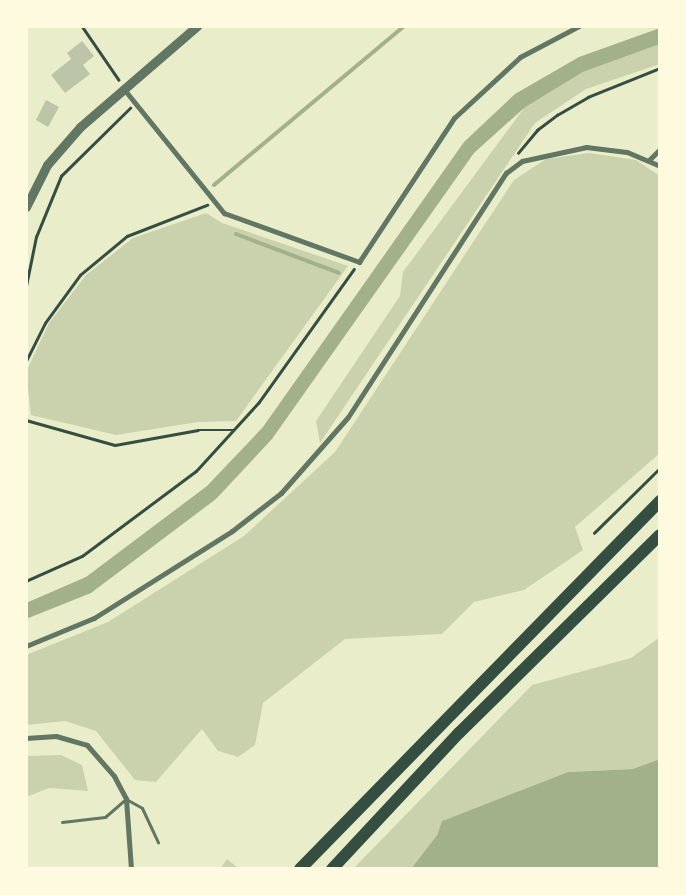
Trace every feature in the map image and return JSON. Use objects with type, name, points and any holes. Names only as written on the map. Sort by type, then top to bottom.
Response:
[{"type":"highway","points":[[300,869],[660,502]]},
{"type":"highway","points":[[332,869],[459,733],[660,535]]},
{"type":"street","points":[[26,207],[47,165],[80,127],[197,26]]},
{"type":"street","points":[[123,88],[133,105],[213,203],[224,213],[359,262],[454,118],[520,57],[579,26]]},
{"type":"street","points":[[26,646],[94,618],[232,531],[280,493],[348,417],[506,173],[522,161],[564,148],[608,148],[650,160],[660,166]]},
{"type":"street","points":[[650,160],[660,149]]},
{"type":"street","points":[[26,738],[56,736],[87,745],[126,799],[131,869]]},
{"type":"lane","points":[[62,822],[105,816],[126,799],[142,808],[158,842]]},
{"type":"path","points":[[82,26],[123,88]]},
{"type":"path","points":[[506,173],[537,130],[557,115],[588,97],[660,68]]},
{"type":"path","points":[[26,286],[36,238],[60,176],[133,105]]},
{"type":"path","points":[[26,361],[45,323],[80,275],[127,236],[213,203]]},
{"type":"path","points":[[26,581],[82,556],[196,471],[259,402],[359,262]]},
{"type":"path","points":[[26,420],[116,445],[198,430],[234,430]]},
{"type":"path","points":[[594,533],[660,468]]},
{"type":"shaded area","points":[[660,28],[660,44],[583,72],[524,108],[474,153],[272,439],[216,499],[91,593],[26,619],[26,603],[86,577],[207,486],[263,427],[464,142],[515,94],[579,57]]},
{"type":"shaded area","points":[[660,44],[660,64],[586,89],[535,123],[320,443],[316,421],[400,296],[403,272],[524,108],[583,72]]},
{"type":"shaded area","points":[[589,153],[636,160],[660,176],[660,453],[575,527],[583,550],[524,590],[474,602],[442,634],[345,639],[263,703],[255,745],[238,757],[218,751],[202,729],[156,782],[135,780],[96,731],[65,721],[26,725],[26,655],[108,622],[244,536],[335,452],[514,180],[546,159]]},
{"type":"shaded area","points":[[206,213],[222,223],[348,266],[236,421],[198,422],[116,435],[31,415],[26,372],[49,323],[86,275],[133,238]]},
{"type":"shaded area","points":[[660,637],[660,759],[634,769],[568,772],[442,821],[437,835],[411,869],[353,869],[532,685],[631,658]]},
{"type":"shaded area","points":[[61,755],[82,765],[88,791],[49,788],[26,797],[26,756]]},
{"type":"shaded area","points":[[660,759],[660,869],[411,869],[437,835],[442,821],[568,772],[633,769]]},
{"type":"shaded area","points":[[227,859],[239,869],[220,869]]},
{"type":"building","points":[[82,41],[94,56],[83,65],[90,74],[65,93],[51,75],[71,59],[67,53]]},
{"type":"building","points":[[46,100],[59,107],[48,127],[36,120]]},
{"type":"waterway","points":[[214,185],[404,26]]},
{"type":"waterway","points":[[236,234],[339,273]]}]
